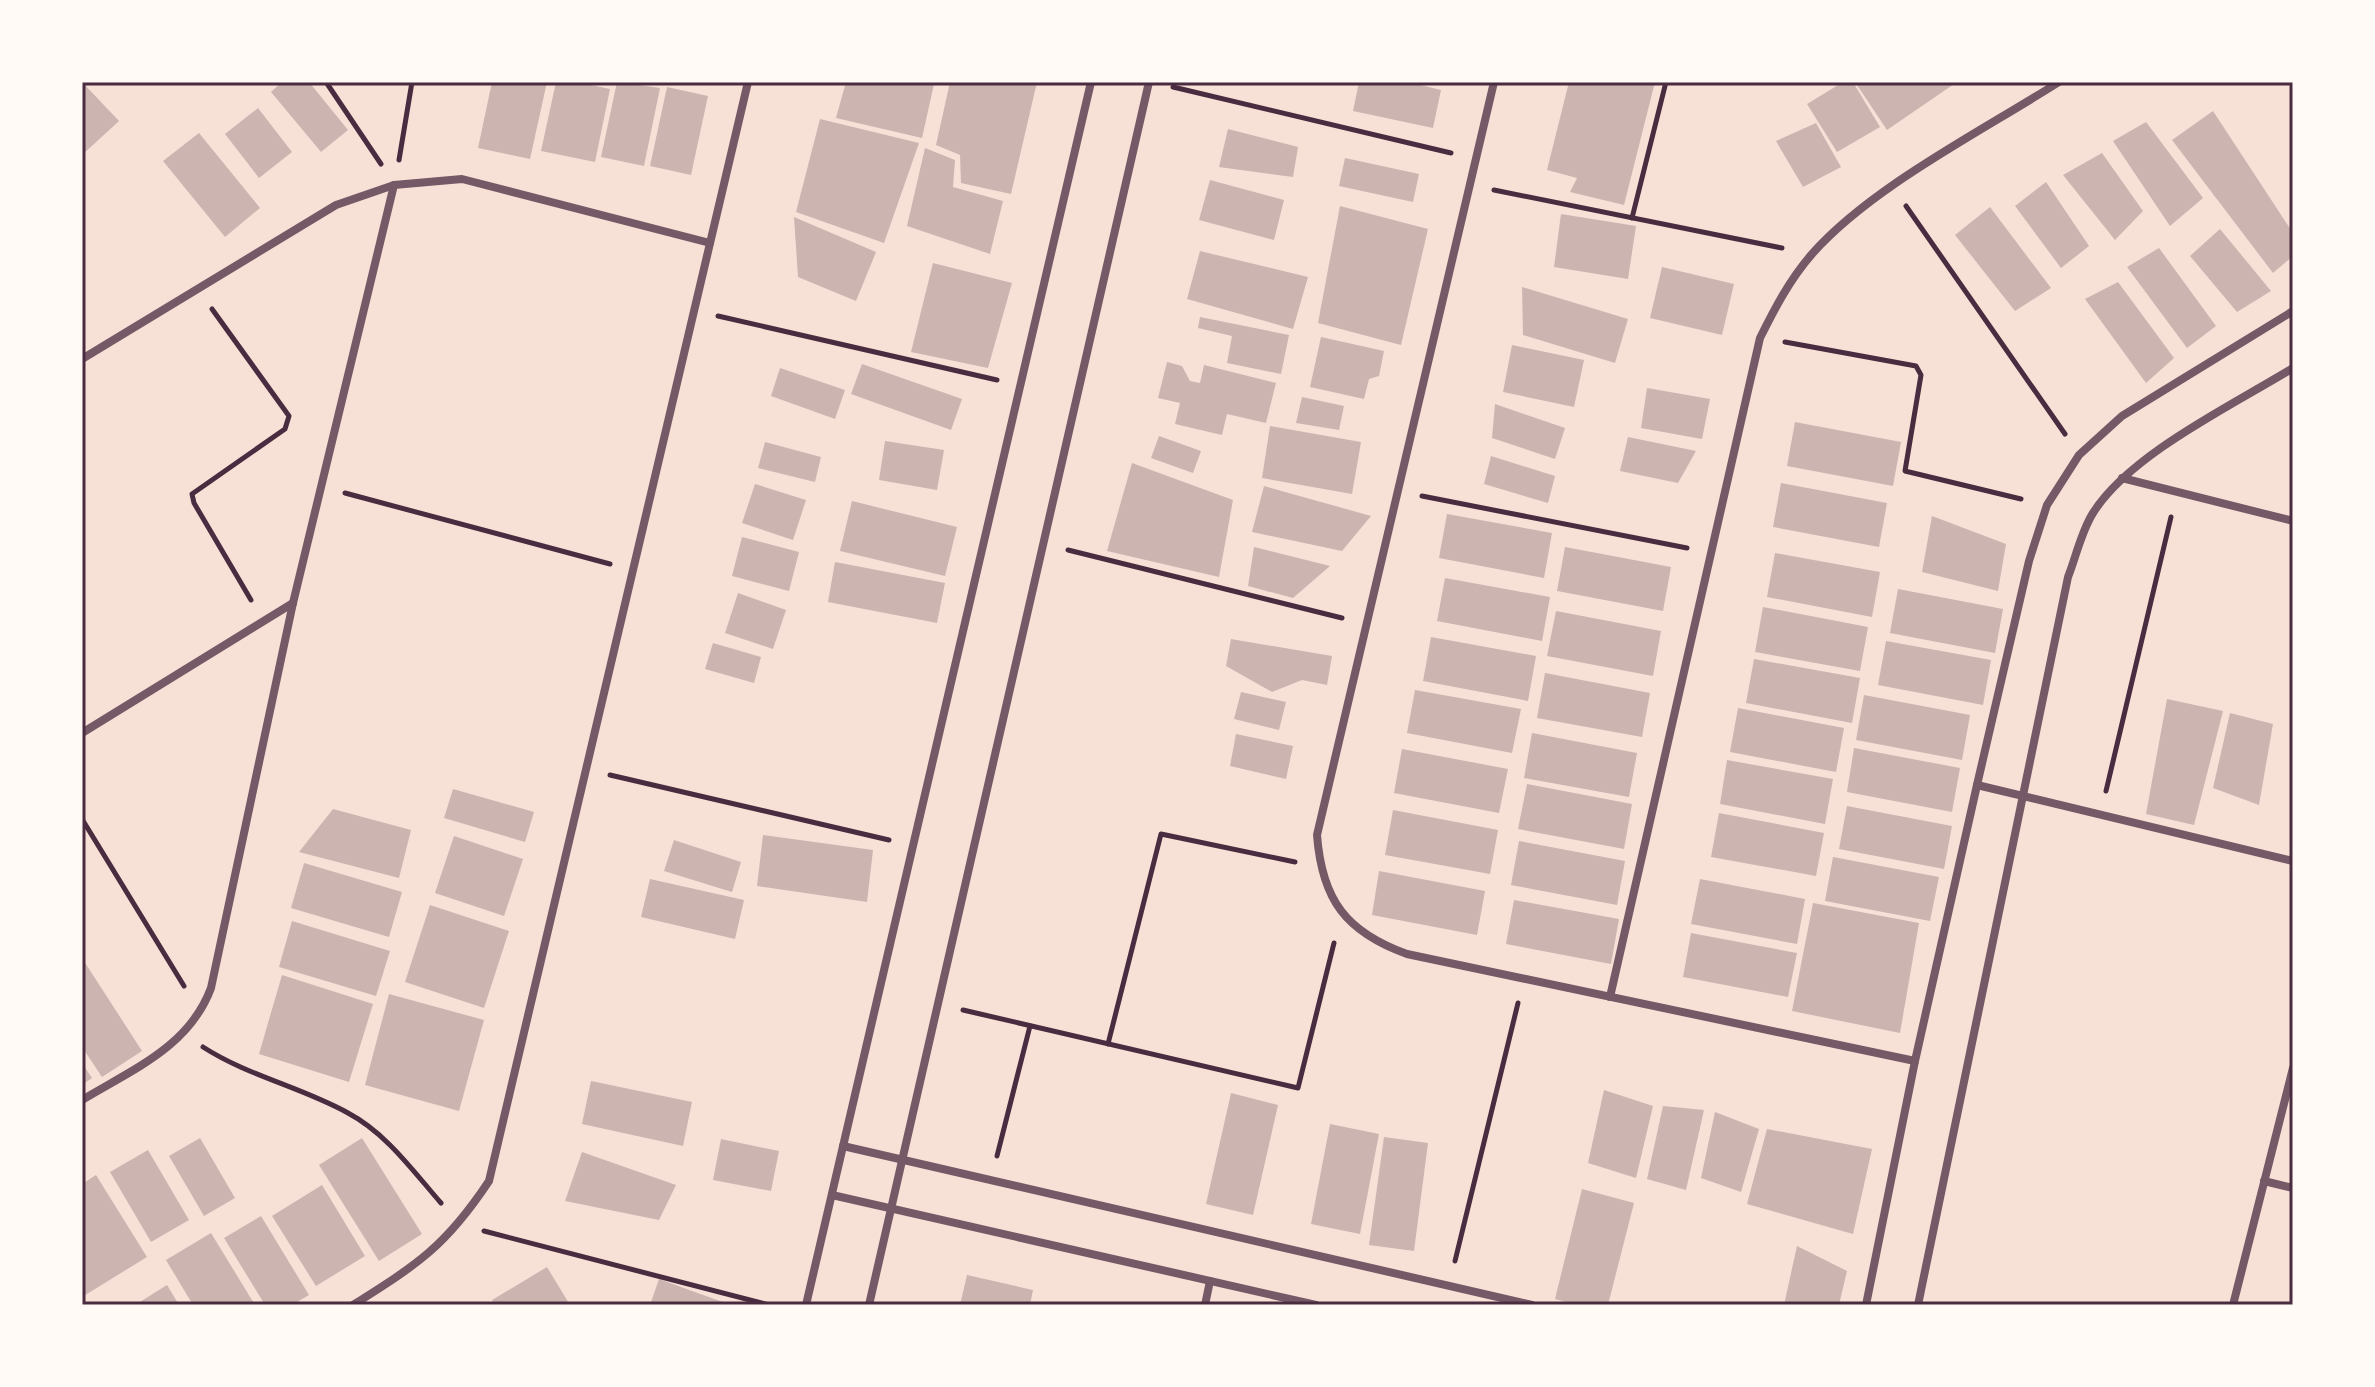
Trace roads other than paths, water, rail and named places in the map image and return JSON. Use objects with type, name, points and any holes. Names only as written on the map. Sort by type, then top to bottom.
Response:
[{"type":"street","points":[[353,1305],[422,1261],[460,1225],[489,1181],[748,82]]},
{"type":"street","points":[[806,1305],[1091,82]]},
{"type":"street","points":[[869,1305],[1149,82]]},
{"type":"street","points":[[1494,82],[1317,835],[1319,867],[1331,898],[1351,923],[1377,943],[1407,954],[1915,1061]]},
{"type":"street","points":[[1610,997],[1760,338],[1782,294],[1811,254],[1860,208],[2059,82]]},
{"type":"street","points":[[82,359],[336,205],[394,185],[462,179],[710,243]]},
{"type":"street","points":[[82,1100],[185,1035],[202,1014],[211,988],[293,603],[394,185]]},
{"type":"street","points":[[1866,1305],[1915,1061],[1977,785],[2029,561],[2047,505],[2079,455],[2122,416],[2293,311]]},
{"type":"street","points":[[1918,1305],[2068,577],[2092,514],[2122,478],[2155,452],[2293,368]]},
{"type":"street","points":[[2122,478],[2293,521]]},
{"type":"street","points":[[82,733],[293,603]]},
{"type":"street","points":[[1977,785],[2293,861]]},
{"type":"street","points":[[2233,1305],[2293,1068]]},
{"type":"street","points":[[843,1146],[1532,1305]]},
{"type":"street","points":[[2264,1181],[2293,1188]]},
{"type":"street","points":[[832,1195],[1316,1305]]},
{"type":"street","points":[[1205,1305],[1210,1281]]}]
